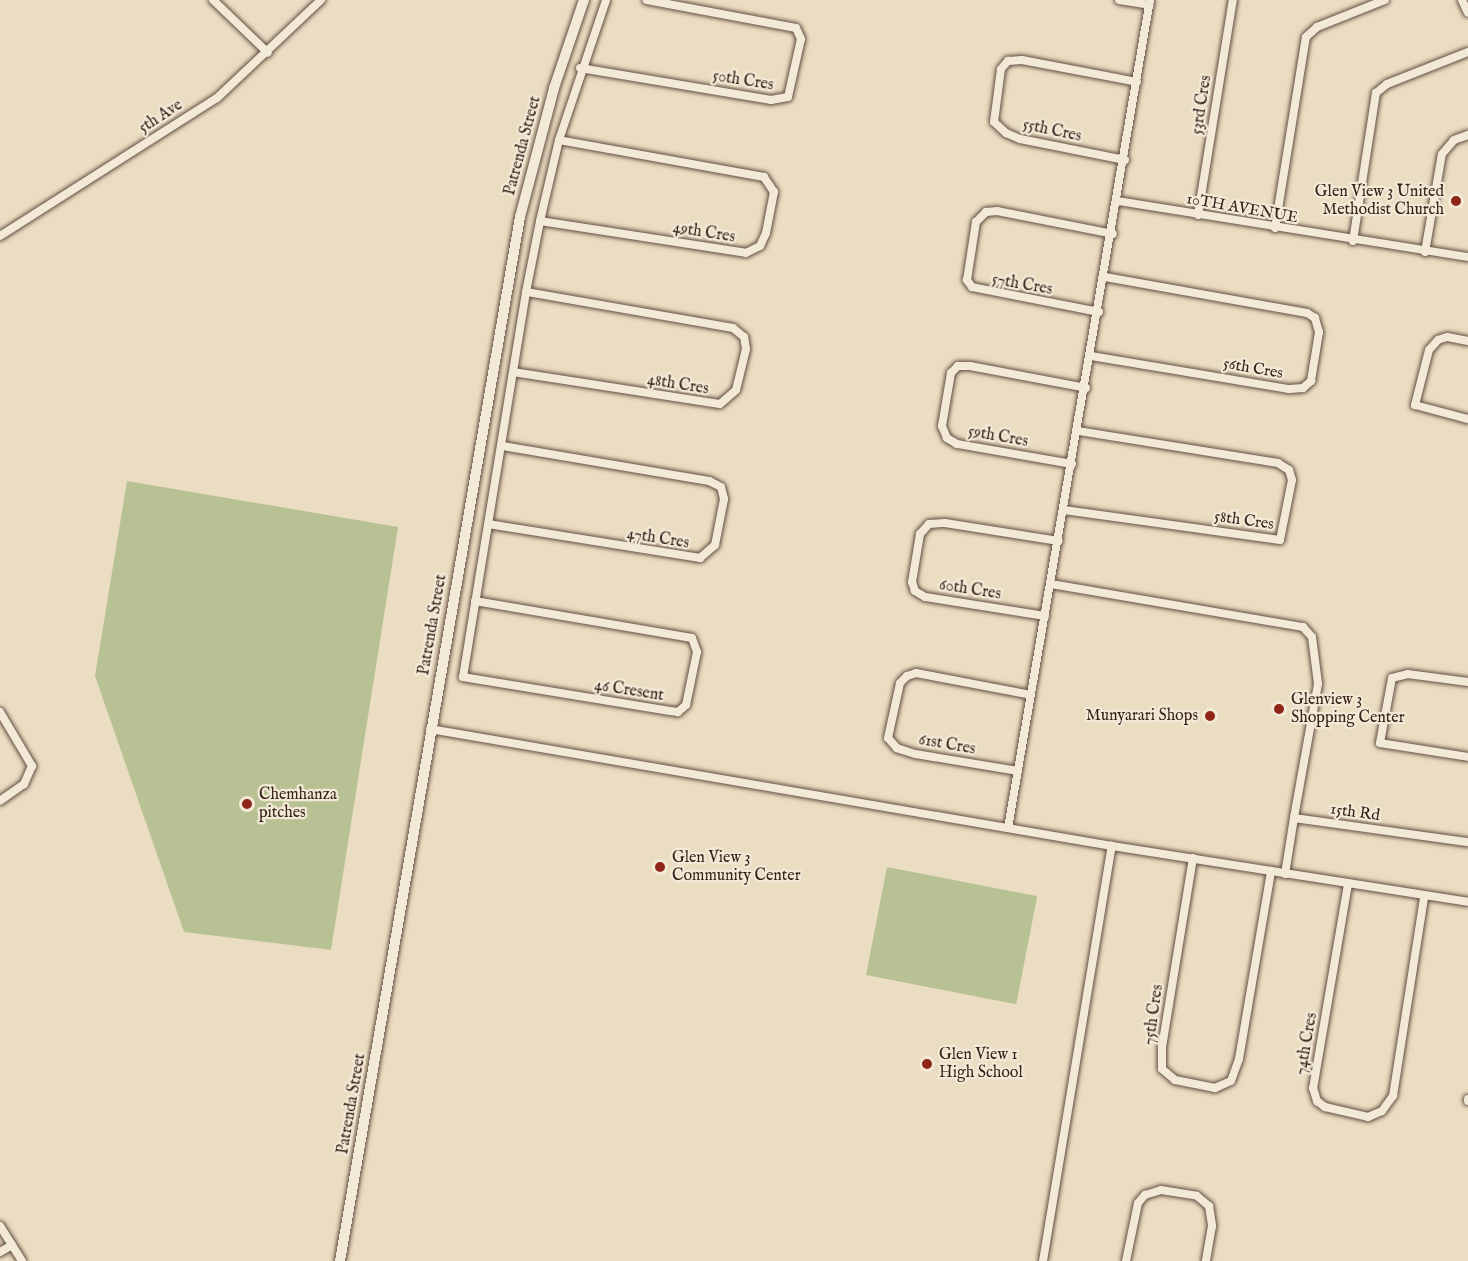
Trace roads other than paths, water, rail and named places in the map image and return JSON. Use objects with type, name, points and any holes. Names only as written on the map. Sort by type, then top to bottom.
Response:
[{"type":"street","points":[[213,0],[268,53]]},
{"type":"street","name":"5th Ave","points":[[0,236],[217,98],[268,53],[321,0]]},
{"type":"street","name":"Patrenda Street","points":[[340,1261],[520,217],[554,88],[584,0]]},
{"type":"street","points":[[475,601],[526,292],[540,221],[558,140],[580,68],[606,0]]},
{"type":"street","name":"50th Cres","points":[[580,68],[771,100],[788,97],[801,39],[796,28],[647,0]]},
{"type":"street","points":[[1008,828],[1113,234],[1150,2],[1119,0]]},
{"type":"street","name":"53rd Cres","points":[[1198,215],[1233,0]]},
{"type":"street","points":[[1275,228],[1306,37],[1317,27],[1385,0]]},
{"type":"street","points":[[1462,0],[1468,13]]},
{"type":"street","points":[[1353,241],[1376,93],[1387,84],[1468,52]]},
{"type":"street","name":"55th Cres","points":[[1125,160],[1020,139],[1006,133],[994,122],[1001,69],[1008,61],[1022,60],[1137,82]]},
{"type":"street","points":[[1425,252],[1442,154],[1455,140],[1468,135]]},
{"type":"street","name":"49th Cres","points":[[540,221],[746,253],[760,246],[766,233],[774,192],[764,177],[558,140]]},
{"type":"street","name":"10TH AVENUE","points":[[1118,201],[1353,241],[1468,257]]},
{"type":"street","name":"57th Cres","points":[[1099,312],[972,287],[967,280],[976,222],[986,212],[997,212],[1113,234]]},
{"type":"street","name":"56th Cres","points":[[1091,356],[1289,389],[1303,388],[1311,381],[1319,332],[1315,318],[1307,313],[1105,277]]},
{"type":"street","name":"48th Cres","points":[[513,372],[720,404],[736,390],[746,349],[744,338],[732,328],[526,292]]},
{"type":"street","points":[[1468,341],[1447,337],[1438,340],[1429,350],[1415,405],[1468,419]]},
{"type":"street","name":"59th Cres","points":[[1072,464],[957,444],[947,438],[942,426],[951,373],[958,366],[970,366],[1086,388]]},
{"type":"street","name":"58th Cres","points":[[1064,510],[1280,540],[1292,480],[1289,470],[1278,463],[1078,431]]},
{"type":"street","name":"47th Cres","points":[[488,524],[700,558],[715,545],[724,499],[721,487],[709,481],[501,446]]},
{"type":"street","name":"60th Cres","points":[[1045,616],[925,597],[915,591],[912,582],[920,534],[929,524],[945,523],[1059,541]]},
{"type":"street","points":[[1051,584],[1304,627],[1312,637],[1318,684],[1285,873]]},
{"type":"street","name":"46 Cresent","points":[[475,601],[686,636],[697,652],[686,705],[678,712],[670,711],[463,677],[475,601]]},
{"type":"street","name":"61st Cres","points":[[1018,771],[915,754],[897,748],[888,738],[900,684],[908,676],[916,673],[1031,695]]},
{"type":"street","points":[[1468,682],[1408,674],[1392,678],[1380,743],[1468,757]]},
{"type":"street","points":[[0,712],[32,766],[24,784],[0,801]]},
{"type":"street","points":[[430,729],[1112,846],[1285,873],[1424,898],[1468,902]]},
{"type":"street","name":"15th Rd","points":[[1294,818],[1468,841]]},
{"type":"street","points":[[1043,1261],[1112,846]]},
{"type":"street","name":"75th Cres","points":[[1193,858],[1162,1048],[1162,1069],[1175,1080],[1215,1088],[1231,1081],[1239,1059],[1271,871]]},
{"type":"street","name":"74th Cres","points":[[1348,884],[1313,1088],[1317,1101],[1325,1107],[1368,1117],[1382,1111],[1393,1096],[1424,898]]},
{"type":"street","points":[[1126,1261],[1138,1203],[1145,1195],[1161,1190],[1197,1196],[1209,1206],[1212,1226],[1206,1261]]},
{"type":"street","points":[[0,1226],[22,1261]]},
{"type":"street","points":[[0,1252],[12,1245]]},
{"type":"place","name":"Glen View 3 United Methodist Church","points":[[1456,201]]},
{"type":"place","name":"Glenview 3 Shopping Center","points":[[1279,709]]},
{"type":"place","name":"Munyarari Shops","points":[[1210,716]]},
{"type":"place","name":"Chemhanza pitches","points":[[247,804]]},
{"type":"place","name":"Glen View 3 Community Center","points":[[660,867]]},
{"type":"place","name":"Glen View 1 High School","points":[[927,1064]]}]
